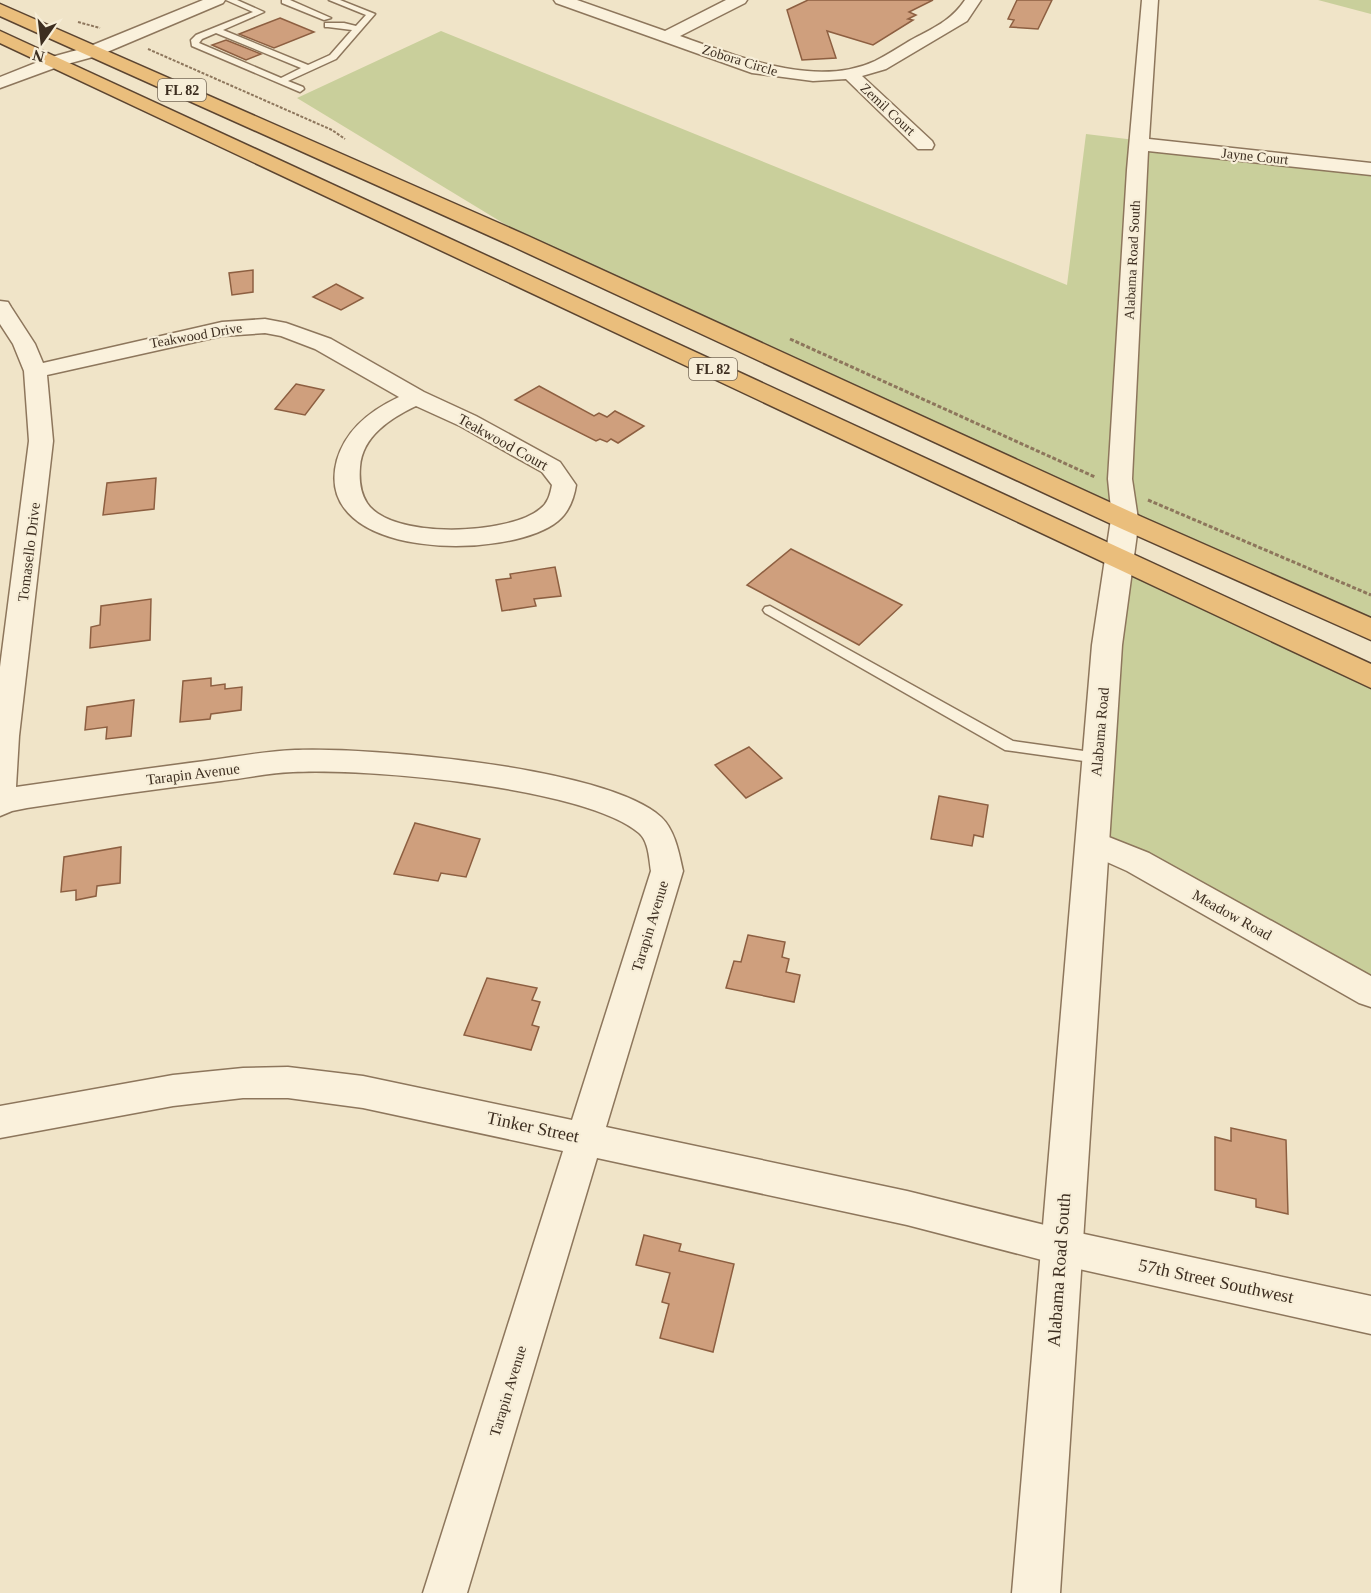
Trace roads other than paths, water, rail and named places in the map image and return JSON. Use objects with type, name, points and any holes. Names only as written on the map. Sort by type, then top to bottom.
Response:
[{"type":"highway","name":"FL 82","points":[[0,9],[520,241],[1132,508],[1371,630]]},
{"type":"highway","name":"FL 82","points":[[0,36],[1371,678]]},
{"type":"street","points":[[0,83],[54,62],[93,51],[217,0]]},
{"type":"street","name":"Zobora Circle","points":[[562,0],[758,69],[797,75],[850,74],[880,65],[944,30],[969,10],[973,0]]},
{"type":"street","points":[[667,36],[739,0]]},
{"type":"street","name":"Alabama Road South","points":[[1132,508],[1120,479],[1139,144],[1150,0]]},
{"type":"street","name":"Zemil Court","points":[[850,74],[925,145]]},
{"type":"street","name":"Jayne Court","points":[[1139,144],[1371,169]]},
{"type":"street","name":"Tomasello Drive","points":[[0,307],[19,336],[35,371],[41,441],[5,736],[1,803]]},
{"type":"street","name":"Teakwood Drive","points":[[35,371],[222,328],[265,326],[286,330],[323,344],[416,397]]},
{"type":"street","name":"Teakwood Court","points":[[416,397],[468,421],[551,467],[564,485],[560,503],[547,516],[527,526],[499,533],[440,538],[403,534],[381,526],[363,515],[351,499],[347,483],[350,450],[360,434],[375,419],[416,397]]},
{"type":"street","name":"Alabama Road","points":[[1083,946],[1107,645],[1119,560],[1132,508]]},
{"type":"street","name":"Tarapin Avenue","points":[[1,803],[133,781],[296,761],[390,764],[564,790],[627,809],[650,825],[663,845],[667,871],[445,1593]]},
{"type":"street","name":"Meadow Road","points":[[1091,842],[1138,862],[1371,993]]},
{"type":"street","name":"Alabama Road South","points":[[1036,1593],[1083,946]]},
{"type":"street","name":"Tinker Street","points":[[0,1122],[192,1088],[276,1082],[319,1084],[907,1208],[1061,1247]]},
{"type":"street","name":"57th Street Southwest","points":[[1061,1247],[1371,1315]]},
{"type":"lane","points":[[230,0],[276,5],[358,29]]},
{"type":"lane","points":[[281,81],[333,57],[371,14],[333,0]]},
{"type":"lane","points":[[276,5],[215,30],[195,40],[195,44],[282,62],[292,62],[308,68]]},
{"type":"lane","points":[[215,30],[242,54],[281,81],[300,89]]},
{"type":"lane","points":[[770,610],[1010,746],[1098,758]]}]
